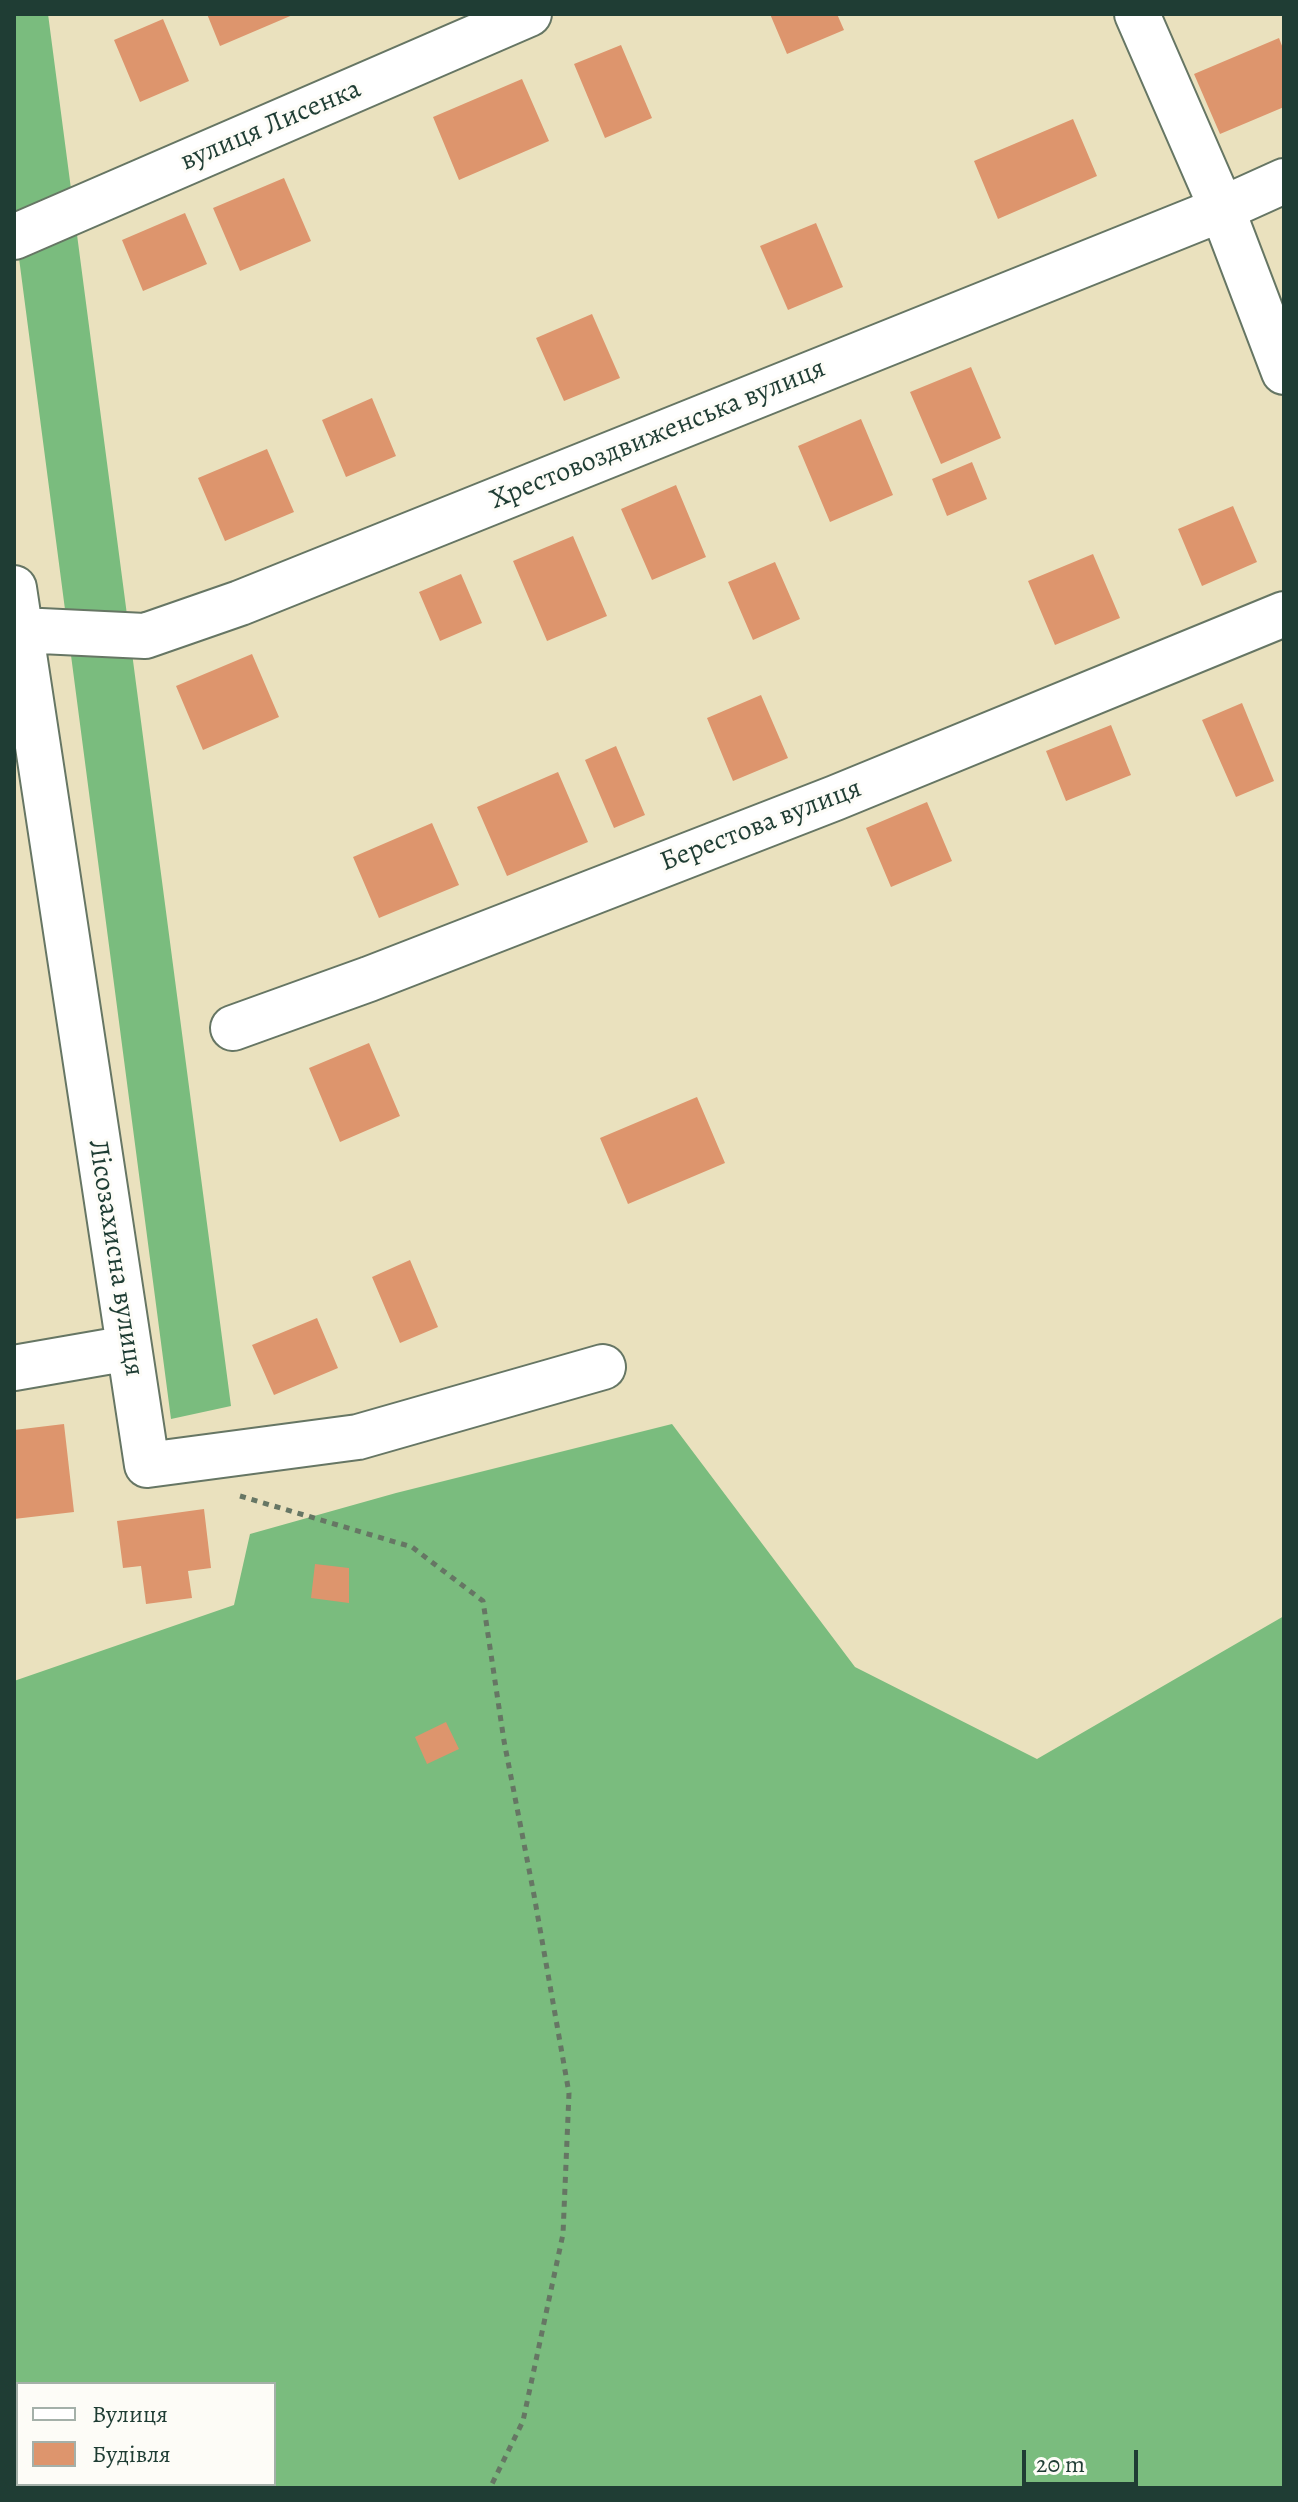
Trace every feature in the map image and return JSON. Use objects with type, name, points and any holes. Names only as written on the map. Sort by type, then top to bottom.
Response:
[{"type":"street","name":"вулиця Лисенка","points":[[14,237],[529,14]]},
{"type":"street","points":[[1137,14],[1222,209],[1284,372]]},
{"type":"street","name":"Хрестовоздвиженська вулиця","points":[[17,609],[145,636],[240,603],[1222,209],[1284,181]]},
{"type":"street","name":"Лісозахисна вулиця","points":[[17,609],[147,1465],[358,1437],[603,1367]]},
{"type":"street","name":"Берестова вулиця","points":[[233,1028],[369,979],[835,798],[1284,614]]},
{"type":"street","points":[[14,1368],[129,1348]]},
{"type":"path","points":[[238,1496],[412,1547],[483,1601],[504,1741],[569,2093],[563,2234],[523,2421],[490,2488]]},
{"type":"green space","points":[[14,14],[48,14],[231,1406],[171,1419],[14,220]]},
{"type":"green space","points":[[672,1424],[855,1667],[1037,1759],[1284,1616],[1284,2488],[14,2488],[14,1681],[234,1605],[250,1534],[396,1493]]},
{"type":"building","points":[[207,14],[295,14],[220,46]]},
{"type":"building","points":[[770,14],[837,14],[844,30],[787,54]]},
{"type":"building","points":[[163,19],[189,81],[140,102],[114,40]]},
{"type":"building","points":[[1279,38],[1284,51],[1284,107],[1220,134],[1194,74]]},
{"type":"building","points":[[621,45],[652,118],[605,138],[574,64]]},
{"type":"building","points":[[522,79],[549,141],[459,180],[433,117]]},
{"type":"building","points":[[1073,119],[1097,176],[998,219],[974,161]]},
{"type":"building","points":[[284,178],[311,241],[240,271],[213,208]]},
{"type":"building","points":[[185,213],[207,264],[143,291],[122,240]]},
{"type":"building","points":[[816,223],[843,287],[788,310],[760,246]]},
{"type":"building","points":[[592,314],[620,378],[564,401],[536,338]]},
{"type":"building","points":[[971,367],[1001,438],[941,464],[910,392]]},
{"type":"building","points":[[372,398],[396,456],[346,477],[322,420]]},
{"type":"building","points":[[861,419],[893,495],[830,522],[798,446]]},
{"type":"building","points":[[267,449],[294,512],[225,541],[198,478]]},
{"type":"building","points":[[972,462],[987,499],[947,516],[932,479]]},
{"type":"building","points":[[676,485],[706,557],[652,580],[621,509]]},
{"type":"building","points":[[1233,506],[1257,562],[1202,586],[1178,529]]},
{"type":"building","points":[[573,536],[607,616],[547,641],[513,561]]},
{"type":"building","points":[[1093,554],[1120,618],[1055,645],[1028,581]]},
{"type":"building","points":[[775,562],[800,619],[753,640],[728,582]]},
{"type":"building","points":[[461,574],[482,623],[440,641],[419,592]]},
{"type":"building","points":[[252,654],[279,717],[203,750],[176,686]]},
{"type":"building","points":[[761,695],[788,758],[733,781],[707,718]]},
{"type":"building","points":[[1242,703],[1274,781],[1236,797],[1202,720]]},
{"type":"building","points":[[1111,725],[1131,775],[1066,801],[1046,751]]},
{"type":"building","points":[[616,746],[645,815],[614,828],[585,760]]},
{"type":"building","points":[[558,772],[588,842],[507,876],[477,807]]},
{"type":"building","points":[[927,802],[952,861],[891,887],[866,828]]},
{"type":"building","points":[[432,823],[459,885],[379,918],[353,857]]},
{"type":"building","points":[[369,1043],[400,1116],[340,1142],[309,1068]]},
{"type":"building","points":[[697,1097],[725,1163],[628,1204],[600,1138]]},
{"type":"building","points":[[410,1260],[438,1327],[400,1343],[372,1277]]},
{"type":"building","points":[[317,1318],[338,1368],[274,1395],[252,1345]]},
{"type":"building","points":[[64,1424],[74,1512],[14,1519],[14,1430]]},
{"type":"building","points":[[204,1509],[211,1568],[188,1571],[192,1598],[146,1604],[141,1566],[123,1568],[117,1521]]},
{"type":"building","points":[[315,1564],[349,1568],[349,1603],[311,1598]]},
{"type":"building","points":[[446,1722],[459,1749],[427,1764],[415,1737]]}]
